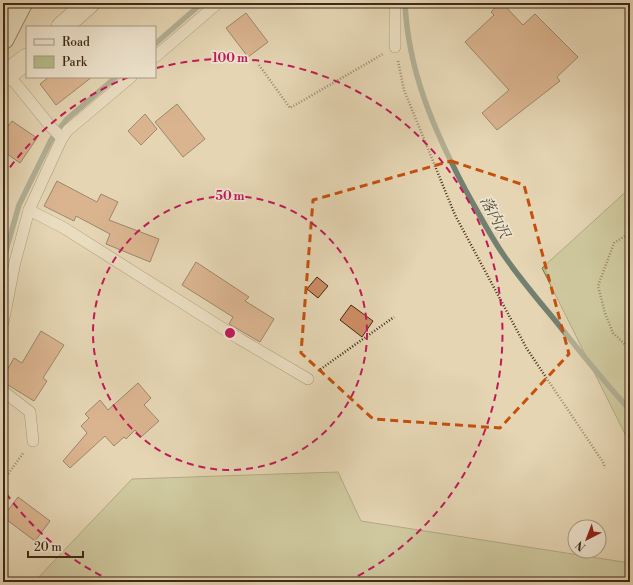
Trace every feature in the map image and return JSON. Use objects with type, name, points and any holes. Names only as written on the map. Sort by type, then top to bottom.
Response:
[{"type":"main road","points":[[3,38],[21,3]]},
{"type":"street","points":[[63,26],[89,3]]},
{"type":"street","points":[[5,76],[26,60]]},
{"type":"lane","points":[[156,56],[218,3]]},
{"type":"lane","points":[[395,3],[395,47]]},
{"type":"lane","points":[[5,76],[61,137]]},
{"type":"lane","points":[[3,323],[15,262],[29,210],[61,137],[130,78]]},
{"type":"lane","points":[[29,210],[64,228],[238,338],[308,379]]},
{"type":"lane","points":[[3,391],[30,412],[33,441]]},
{"type":"path","points":[[259,64],[290,108],[395,47],[404,90],[454,214],[528,349],[603,462],[605,468]]},
{"type":"path","points":[[630,232],[614,243],[598,286],[604,314],[612,333],[630,349]]},
{"type":"path","points":[[308,379],[394,316]]},
{"type":"path","points":[[3,482],[33,441]]},
{"type":"highlighted area","points":[[451,161],[524,185],[569,354],[500,428],[373,419],[301,353],[313,200]]},
{"type":"green space","points":[[630,188],[630,444],[542,268]]},
{"type":"green space","points":[[338,472],[361,521],[567,553],[567,559],[604,559],[630,563],[630,582],[34,582],[132,479]]},
{"type":"building","points":[[500,3],[502,3],[523,25],[535,14],[578,57],[557,77],[560,81],[497,130],[482,113],[509,90],[465,42],[494,15],[491,12]]},
{"type":"building","points":[[246,13],[268,42],[248,57],[226,28]]},
{"type":"building","points":[[48,78],[91,78],[56,105],[40,84]]},
{"type":"building","points":[[177,104],[205,139],[183,157],[155,122]]},
{"type":"building","points":[[145,114],[157,129],[141,145],[128,131]]},
{"type":"building","points":[[12,121],[37,138],[20,163],[3,151],[3,133]]},
{"type":"building","points":[[57,181],[97,202],[101,194],[118,202],[109,220],[159,239],[150,262],[106,244],[110,234],[76,216],[74,221],[44,206]]},
{"type":"building","points":[[196,262],[249,297],[245,301],[274,319],[260,342],[229,324],[233,317],[182,285]]},
{"type":"building","points":[[317,277],[328,286],[318,298],[307,289]]},
{"type":"building","points":[[351,305],[373,321],[362,337],[340,320]]},
{"type":"building","points":[[41,331],[64,345],[43,378],[47,381],[34,401],[3,382],[3,377],[14,358],[22,363]]},
{"type":"building","points":[[138,383],[151,398],[144,405],[159,421],[141,437],[135,430],[126,439],[124,437],[114,446],[105,436],[70,468],[63,461],[87,433],[81,426],[89,418],[85,414],[100,400],[108,410]]},
{"type":"building","points":[[18,497],[50,521],[35,541],[3,517]]},
{"type":"waterway","points":[[156,43],[202,3]]},
{"type":"waterway","name":"落内沢","points":[[405,3],[411,52],[424,99],[443,145],[479,215],[500,249],[518,274],[611,389],[630,410]]},
{"type":"waterway","points":[[3,264],[19,205],[51,140],[67,119],[115,78]]}]
